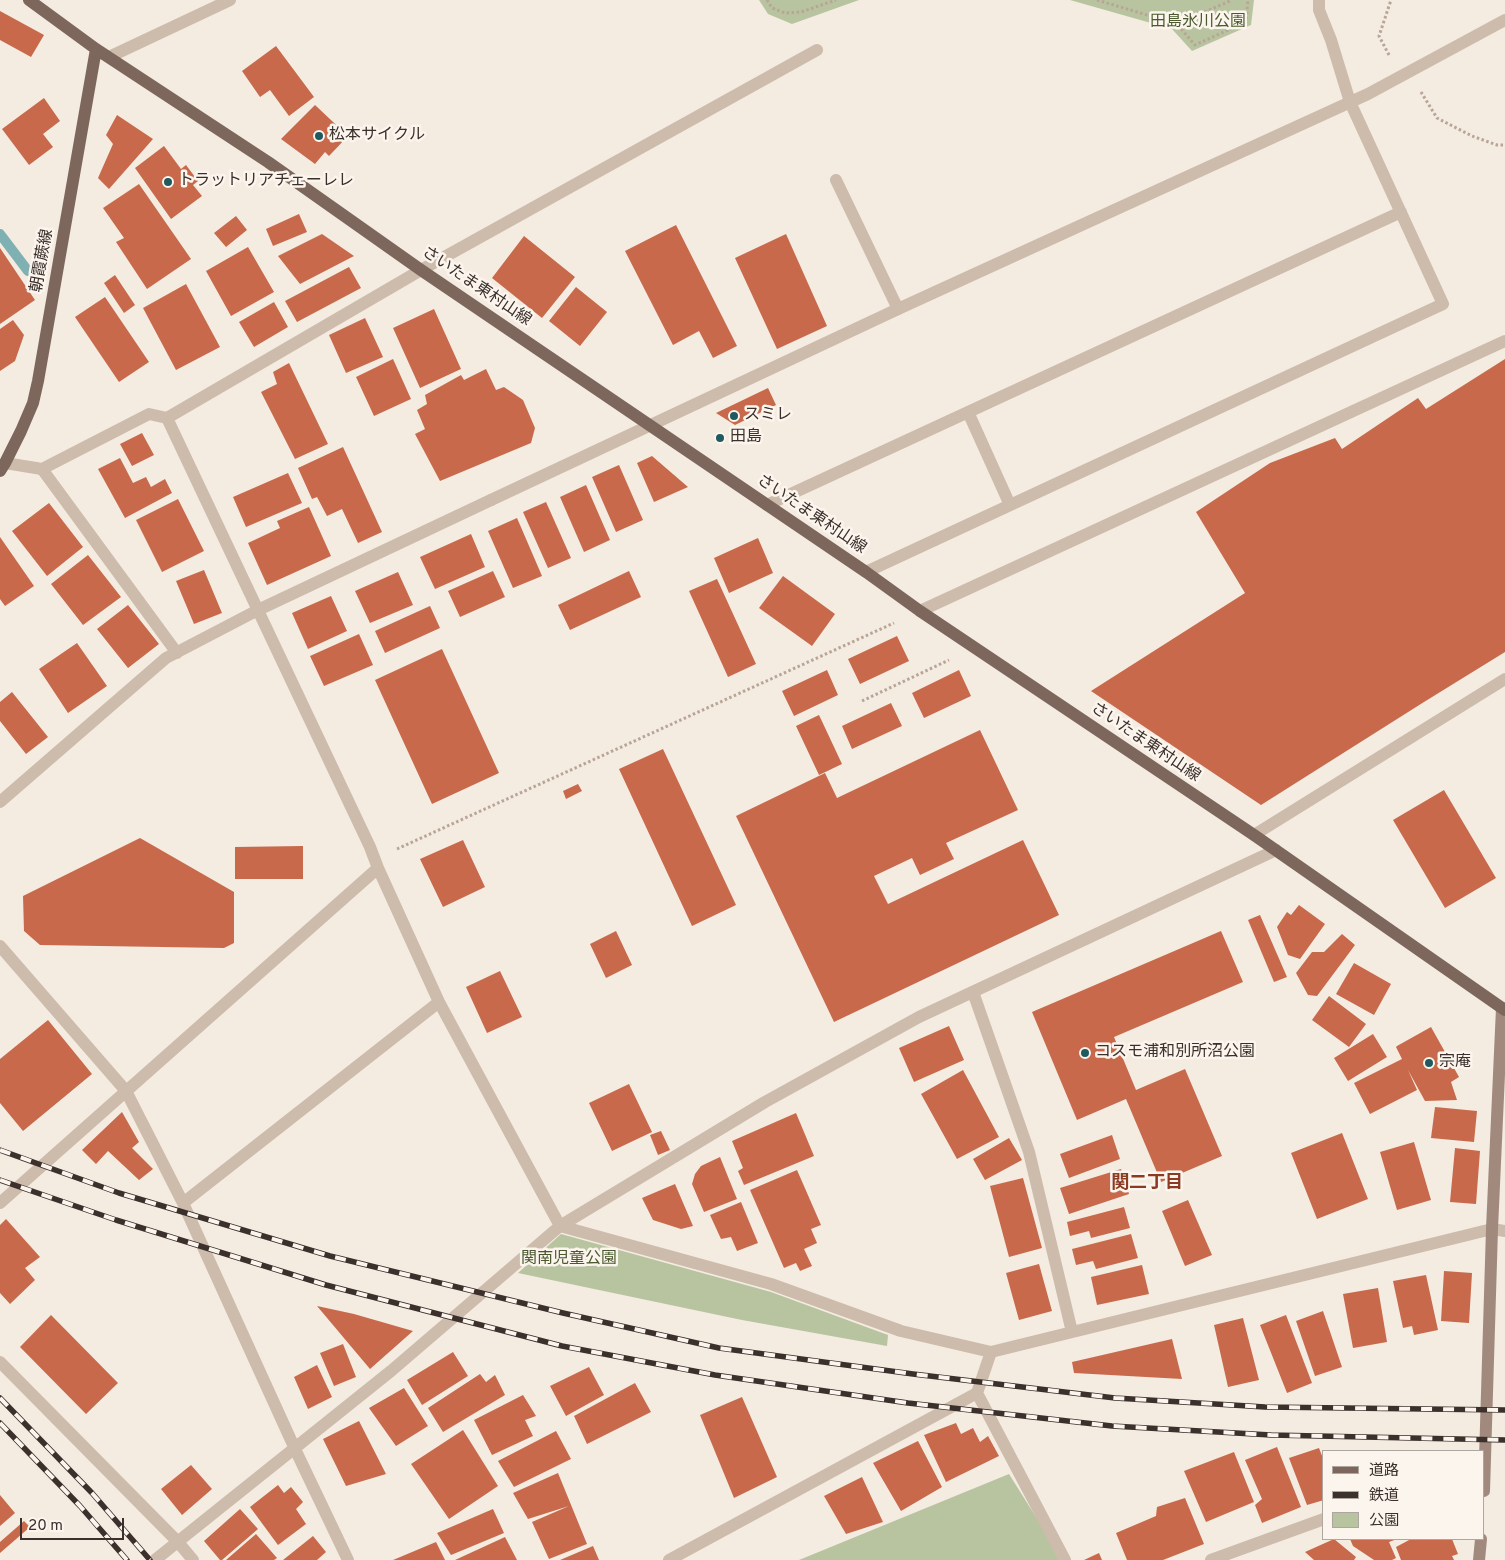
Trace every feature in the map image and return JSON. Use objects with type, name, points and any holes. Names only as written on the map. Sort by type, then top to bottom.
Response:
[{"type":"main road","name":"さいたま東村山線","points":[[29,0],[96,49],[268,162],[421,270],[866,572],[974,648],[1276,850],[1503,1009]]},
{"type":"main road","name":"朝霞蕨線","points":[[3,467],[22,431],[33,403],[38,381],[96,49]]},
{"type":"street","points":[[109,57],[230,0]]},
{"type":"street","points":[[866,572],[1443,304],[1350,102],[1331,40],[1319,10],[1319,0]]},
{"type":"street","points":[[0,802],[166,658],[258,610],[650,425],[1401,78],[1505,20]]},
{"type":"street","points":[[3,467],[42,469],[149,414],[167,418],[421,270],[818,50]]},
{"type":"street","points":[[836,180],[898,310]]},
{"type":"street","points":[[767,505],[1401,212]]},
{"type":"street","points":[[920,611],[1505,341]]},
{"type":"street","points":[[968,412],[1010,505]]},
{"type":"street","points":[[167,418],[370,847],[439,1002],[560,1226],[771,1284],[901,1331],[990,1352],[1499,1230]]},
{"type":"street","points":[[42,469],[177,653]]},
{"type":"street","points":[[1254,835],[1505,679]]},
{"type":"street","points":[[155,1560],[392,1371],[560,1226],[765,1102],[919,1017],[1276,850]]},
{"type":"street","points":[[0,1203],[378,868]]},
{"type":"street","points":[[0,946],[126,1091],[183,1203],[295,1449],[348,1560]]},
{"type":"street","points":[[973,992],[1029,1152],[1072,1332]]},
{"type":"street","points":[[183,1203],[439,1002]]},
{"type":"street","points":[[1485,1462],[1499,1230],[1503,1009]]},
{"type":"street","points":[[990,1352],[978,1393],[1065,1560]]},
{"type":"street","points":[[0,1362],[178,1542],[193,1560]]},
{"type":"street","points":[[669,1560],[978,1393]]},
{"type":"street","points":[[1211,1560],[1322,1521]]},
{"type":"street","points":[[1479,1560],[1481,1540]]},
{"type":"path","points":[[766,0],[772,8],[785,13],[801,12],[836,0]]},
{"type":"path","points":[[1097,0],[1177,24],[1195,45],[1246,22],[1248,0]]},
{"type":"path","points":[[1177,24],[1232,0]]},
{"type":"path","points":[[1391,0],[1379,36],[1401,78],[1415,83],[1437,118],[1472,136],[1505,146]]},
{"type":"path","points":[[370,847],[393,851],[920,611]]},
{"type":"path","points":[[862,701],[974,648]]},
{"type":"green space","points":[[759,0],[859,0],[792,24],[768,14]]},
{"type":"green space","name":"田島氷川公園","points":[[1070,0],[1254,0],[1251,25],[1192,51],[1172,29]]},
{"type":"green space","name":"関南児童公園","points":[[561,1234],[771,1292],[888,1335],[887,1346],[742,1320],[518,1273]]},
{"type":"green space","points":[[1009,1474],[1063,1560],[799,1560]]},
{"type":"building","points":[[0,11],[44,35],[31,57],[0,40]]},
{"type":"building","points":[[276,46],[314,97],[289,116],[270,90],[260,97],[242,71]]},
{"type":"building","points":[[44,98],[60,121],[43,134],[53,147],[29,165],[2,129]]},
{"type":"building","points":[[315,105],[348,136],[329,156],[325,152],[315,164],[281,139]]},
{"type":"building","points":[[117,115],[153,139],[109,189],[98,178],[113,144],[106,135]]},
{"type":"building","points":[[164,146],[181,169],[186,165],[198,181],[193,185],[202,196],[171,219],[135,168]]},
{"type":"building","points":[[139,184],[191,259],[147,289],[116,242],[124,238],[103,208]]},
{"type":"building","points":[[299,214],[307,232],[273,246],[266,229]]},
{"type":"building","points":[[236,216],[247,230],[226,247],[214,233]]},
{"type":"building","points":[[676,225],[737,346],[713,358],[699,331],[673,345],[625,251]]},
{"type":"building","points":[[322,234],[354,256],[300,284],[278,256]]},
{"type":"building","points":[[786,234],[827,326],[777,349],[735,258]]},
{"type":"building","points":[[524,236],[575,277],[542,318],[492,278]]},
{"type":"building","points":[[248,247],[274,292],[231,316],[206,271]]},
{"type":"building","points":[[0,248],[35,300],[0,324]]},
{"type":"building","points":[[349,267],[361,288],[297,322],[285,301]]},
{"type":"building","points":[[115,275],[135,305],[124,313],[104,283]]},
{"type":"building","points":[[186,284],[220,347],[176,370],[143,308]]},
{"type":"building","points":[[576,287],[607,312],[580,346],[549,321]]},
{"type":"building","points":[[105,297],[149,362],[119,382],[75,317]]},
{"type":"building","points":[[274,302],[288,327],[254,347],[239,322]]},
{"type":"building","points":[[434,309],[461,369],[420,388],[393,328]]},
{"type":"building","points":[[365,318],[383,357],[346,373],[329,335]]},
{"type":"building","points":[[13,320],[24,335],[15,361],[0,371],[0,329]]},
{"type":"building","points":[[393,359],[411,399],[374,416],[356,377]]},
{"type":"building","points":[[1505,359],[1505,652],[1261,805],[1091,691],[1245,593],[1196,512],[1270,463],[1335,438],[1342,449],[1418,398],[1426,409]]},
{"type":"building","points":[[289,363],[328,444],[295,459],[261,392],[277,384],[273,372]]},
{"type":"building","points":[[486,369],[496,390],[504,387],[523,400],[535,428],[531,443],[440,481],[415,434],[425,429],[417,410],[427,404],[425,395],[461,375],[464,380]]},
{"type":"building","points":[[768,388],[776,405],[735,425],[716,413]]},
{"type":"building","points":[[142,433],[154,455],[132,466],[120,444]]},
{"type":"building","points":[[343,447],[382,532],[358,543],[342,509],[327,516],[317,497],[312,499],[298,468]]},
{"type":"building","points":[[652,456],[688,487],[654,502],[637,463]]},
{"type":"building","points":[[120,458],[133,483],[146,477],[151,487],[165,479],[172,493],[125,518],[98,469]]},
{"type":"building","points":[[619,465],[643,520],[616,532],[592,477]]},
{"type":"building","points":[[288,473],[302,503],[246,527],[233,497]]},
{"type":"building","points":[[586,485],[610,540],[584,552],[560,497]]},
{"type":"building","points":[[178,499],[204,551],[162,572],[136,520]]},
{"type":"building","points":[[546,502],[571,558],[548,568],[523,512]]},
{"type":"building","points":[[49,503],[83,547],[47,576],[12,531]]},
{"type":"building","points":[[309,507],[331,556],[267,585],[248,543],[280,528],[277,521]]},
{"type":"building","points":[[517,518],[542,576],[513,588],[488,531]]},
{"type":"building","points":[[471,534],[485,567],[435,589],[420,557]]},
{"type":"building","points":[[0,537],[34,586],[5,606],[0,599]]},
{"type":"building","points":[[758,538],[773,573],[729,593],[714,558]]},
{"type":"building","points":[[88,555],[121,597],[83,625],[51,584]]},
{"type":"building","points":[[204,570],[222,613],[194,624],[176,581]]},
{"type":"building","points":[[493,571],[505,597],[460,617],[448,591]]},
{"type":"building","points":[[629,571],[641,597],[570,630],[558,605]]},
{"type":"building","points":[[398,572],[413,605],[370,623],[355,591]]},
{"type":"building","points":[[783,576],[835,614],[812,646],[759,608]]},
{"type":"building","points":[[717,579],[756,664],[728,677],[689,591]]},
{"type":"building","points":[[331,596],[347,631],[308,649],[292,613]]},
{"type":"building","points":[[128,605],[159,644],[128,668],[97,629]]},
{"type":"building","points":[[430,606],[440,628],[385,653],[375,631]]},
{"type":"building","points":[[359,634],[373,665],[324,686],[310,656]]},
{"type":"building","points":[[897,636],[909,661],[860,684],[848,659]]},
{"type":"building","points":[[77,643],[107,686],[68,713],[39,669]]},
{"type":"building","points":[[442,649],[499,773],[432,804],[375,680]]},
{"type":"building","points":[[827,670],[838,695],[794,716],[782,691]]},
{"type":"building","points":[[959,670],[971,696],[924,718],[912,693]]},
{"type":"building","points":[[12,692],[48,737],[26,754],[0,721],[0,702]]},
{"type":"building","points":[[891,703],[902,726],[852,749],[842,726]]},
{"type":"building","points":[[819,715],[842,764],[819,775],[796,726]]},
{"type":"building","points":[[980,730],[1018,810],[946,843],[954,859],[920,875],[912,858],[874,876],[888,904],[1023,840],[1059,915],[834,1022],[736,816],[825,773],[837,798]]},
{"type":"building","points":[[663,749],[736,905],[692,926],[619,769]]},
{"type":"building","points":[[578,784],[582,791],[566,799],[563,791]]},
{"type":"building","points":[[1444,790],[1496,878],[1445,908],[1393,820]]},
{"type":"building","points":[[140,838],[234,892],[234,943],[224,948],[40,945],[24,931],[23,896]]},
{"type":"building","points":[[463,840],[485,887],[443,907],[420,859]]},
{"type":"building","points":[[303,846],[303,879],[235,879],[235,847]]},
{"type":"building","points":[[1299,905],[1325,924],[1300,959],[1288,955],[1277,927],[1287,912],[1291,915]]},
{"type":"building","points":[[1260,915],[1287,977],[1274,982],[1248,920]]},
{"type":"building","points":[[616,931],[632,965],[606,978],[590,944]]},
{"type":"building","name":"コスモ浦和別所沼公園","points":[[1221,931],[1243,982],[1114,1037],[1136,1090],[1185,1069],[1222,1156],[1161,1182],[1126,1099],[1077,1120],[1032,1012]]},
{"type":"building","points":[[1342,934],[1355,945],[1317,996],[1308,995],[1296,973],[1312,952],[1324,952]]},
{"type":"building","points":[[1354,963],[1391,984],[1374,1015],[1336,994]]},
{"type":"building","points":[[500,971],[522,1017],[487,1033],[466,987]]},
{"type":"building","points":[[1329,996],[1366,1024],[1349,1047],[1312,1020]]},
{"type":"building","points":[[48,1020],[92,1074],[23,1131],[0,1103],[0,1059]]},
{"type":"building","points":[[949,1026],[964,1060],[914,1082],[899,1048]]},
{"type":"building","points":[[1431,1027],[1459,1077],[1451,1082],[1457,1100],[1425,1101],[1408,1070],[1417,1090],[1370,1114],[1354,1083],[1402,1059],[1396,1047]]},
{"type":"building","points":[[1373,1034],[1387,1057],[1348,1081],[1334,1058]]},
{"type":"building","points":[[963,1070],[999,1137],[957,1159],[921,1094]]},
{"type":"building","points":[[629,1084],[652,1132],[612,1151],[589,1103]]},
{"type":"building","points":[[1435,1107],[1477,1111],[1474,1142],[1431,1138]]},
{"type":"building","points":[[122,1112],[139,1142],[132,1148],[153,1169],[139,1180],[108,1151],[96,1164],[82,1150]]},
{"type":"building","points":[[796,1113],[814,1156],[744,1185],[738,1171],[743,1168],[732,1141]]},
{"type":"building","points":[[661,1131],[670,1150],[658,1155],[650,1135]]},
{"type":"building","points":[[1342,1133],[1368,1199],[1317,1219],[1291,1153]]},
{"type":"building","points":[[1112,1135],[1120,1159],[1069,1178],[1060,1154]]},
{"type":"building","points":[[1009,1138],[1022,1160],[985,1180],[973,1159]]},
{"type":"building","points":[[1414,1142],[1431,1200],[1397,1210],[1380,1152]]},
{"type":"building","points":[[1455,1148],[1480,1151],[1476,1204],[1450,1202]]},
{"type":"building","points":[[720,1157],[737,1199],[704,1212],[692,1184],[695,1174],[701,1166]]},
{"type":"building","points":[[1121,1169],[1129,1194],[1069,1214],[1060,1188]]},
{"type":"building","points":[[797,1170],[821,1225],[811,1229],[817,1243],[804,1249],[812,1266],[800,1271],[796,1263],[784,1268],[750,1190]]},
{"type":"building","points":[[1023,1178],[1042,1248],[1009,1257],[990,1186]]},
{"type":"building","points":[[675,1184],[693,1226],[681,1229],[653,1220],[642,1198]]},
{"type":"building","points":[[1188,1200],[1212,1255],[1185,1266],[1162,1211]]},
{"type":"building","points":[[741,1202],[758,1243],[737,1251],[731,1237],[721,1239],[710,1215]]},
{"type":"building","points":[[1124,1207],[1130,1228],[1091,1238],[1089,1231],[1070,1236],[1067,1222]]},
{"type":"building","points":[[6,1219],[40,1257],[25,1268],[35,1280],[10,1304],[0,1293],[0,1225]]},
{"type":"building","points":[[1131,1234],[1138,1258],[1096,1269],[1093,1261],[1076,1265],[1072,1249]]},
{"type":"building","points":[[1039,1264],[1052,1311],[1019,1320],[1006,1273]]},
{"type":"building","points":[[1142,1265],[1149,1294],[1097,1305],[1091,1277]]},
{"type":"building","points":[[1444,1271],[1472,1273],[1469,1323],[1441,1321]]},
{"type":"building","points":[[1426,1275],[1438,1330],[1414,1335],[1412,1326],[1403,1328],[1393,1281]]},
{"type":"building","points":[[1378,1288],[1387,1342],[1353,1348],[1343,1294]]},
{"type":"building","points":[[317,1306],[354,1314],[413,1331],[370,1369]]},
{"type":"building","points":[[1323,1311],[1342,1367],[1315,1376],[1296,1321]]},
{"type":"building","points":[[51,1315],[118,1383],[86,1414],[20,1347]]},
{"type":"building","points":[[1286,1315],[1312,1383],[1287,1393],[1260,1325]]},
{"type":"building","points":[[1243,1318],[1259,1380],[1228,1387],[1214,1325]]},
{"type":"building","points":[[1172,1339],[1182,1379],[1074,1373],[1072,1362]]},
{"type":"building","points":[[343,1344],[356,1377],[334,1386],[320,1353]]},
{"type":"building","points":[[453,1352],[468,1376],[422,1405],[407,1380]]},
{"type":"building","points":[[317,1365],[332,1397],[308,1409],[294,1377]]},
{"type":"building","points":[[589,1367],[604,1395],[566,1416],[550,1386]]},
{"type":"building","points":[[480,1374],[486,1382],[495,1375],[505,1395],[443,1432],[428,1408]]},
{"type":"building","points":[[635,1383],[651,1412],[587,1444],[574,1416]]},
{"type":"building","points":[[404,1388],[428,1426],[396,1446],[369,1408]]},
{"type":"building","points":[[523,1395],[536,1416],[525,1420],[533,1436],[492,1455],[474,1420]]},
{"type":"building","points":[[742,1397],[777,1477],[734,1498],[700,1415]]},
{"type":"building","points":[[359,1421],[386,1474],[346,1486],[323,1439]]},
{"type":"building","points":[[956,1423],[961,1434],[973,1428],[980,1442],[988,1436],[999,1456],[946,1482],[924,1435]]},
{"type":"building","points":[[463,1430],[498,1486],[449,1519],[411,1464]]},
{"type":"building","points":[[556,1431],[571,1459],[514,1487],[498,1461]]},
{"type":"building","points":[[918,1441],[942,1487],[901,1511],[873,1463]]},
{"type":"building","points":[[1277,1447],[1301,1507],[1262,1523],[1255,1505],[1262,1499],[1245,1460]]},
{"type":"building","points":[[1319,1448],[1322,1456],[1322,1501],[1307,1505],[1289,1458]]},
{"type":"building","points":[[1234,1452],[1254,1502],[1206,1522],[1184,1471]]},
{"type":"building","points":[[191,1465],[212,1489],[182,1515],[161,1489]]},
{"type":"building","points":[[558,1473],[587,1544],[549,1559],[532,1522],[569,1506],[528,1519],[513,1493]]},
{"type":"building","points":[[862,1477],[883,1522],[846,1534],[824,1496]]},
{"type":"building","points":[[278,1485],[284,1493],[291,1487],[303,1502],[296,1509],[306,1524],[278,1545],[250,1507]]},
{"type":"building","points":[[0,1495],[15,1513],[0,1526]]},
{"type":"building","points":[[1185,1498],[1204,1544],[1163,1560],[1127,1560],[1116,1533],[1156,1516],[1157,1507]]},
{"type":"building","points":[[240,1509],[258,1529],[220,1560],[204,1541]]},
{"type":"building","points":[[493,1509],[504,1533],[451,1555],[437,1533]]},
{"type":"building","points":[[24,1521],[30,1527],[0,1553],[0,1542]]},
{"type":"building","points":[[256,1534],[277,1558],[274,1560],[226,1560]]},
{"type":"building","points":[[313,1536],[326,1552],[317,1560],[283,1560]]},
{"type":"building","points":[[505,1537],[517,1560],[455,1560]]},
{"type":"building","points":[[1335,1540],[1356,1557],[1354,1560],[1314,1560],[1305,1552]]},
{"type":"building","points":[[1350,1540],[1394,1540],[1389,1542],[1396,1558],[1392,1560],[1374,1560],[1353,1546]]},
{"type":"building","points":[[1409,1540],[1452,1540],[1458,1554],[1452,1556],[1454,1560],[1401,1560],[1396,1547]]},
{"type":"building","points":[[436,1542],[445,1560],[393,1560]]},
{"type":"building","points":[[593,1546],[599,1560],[560,1560]]},
{"type":"building","points":[[1099,1553],[1102,1560],[1084,1560]]},
{"type":"waterway","points":[[0,234],[28,271]]},
{"type":"railway","points":[[0,1150],[119,1193],[330,1256],[563,1313],[719,1348],[1115,1398],[1265,1407],[1505,1410]]},
{"type":"railway","points":[[0,1180],[116,1220],[326,1285],[562,1346],[715,1375],[908,1403],[1112,1426],[1271,1435],[1505,1440]]},
{"type":"railway","points":[[0,1398],[92,1493],[150,1560]]},
{"type":"railway","points":[[0,1423],[80,1506],[127,1560]]},
{"type":"place","name":"松本サイクル","points":[[319,136]]},
{"type":"place","name":"トラットリアチェーレレ","points":[[168,182]]},
{"type":"place","name":"スミレ","points":[[734,416]]},
{"type":"place","name":"田島","points":[[720,438]]},
{"type":"place","name":"コスモ浦和別所沼公園","points":[[1085,1053]]},
{"type":"place","name":"宗庵","points":[[1429,1063]]},
{"type":"district","name":"関二丁目","points":[[1147,1184]]}]
